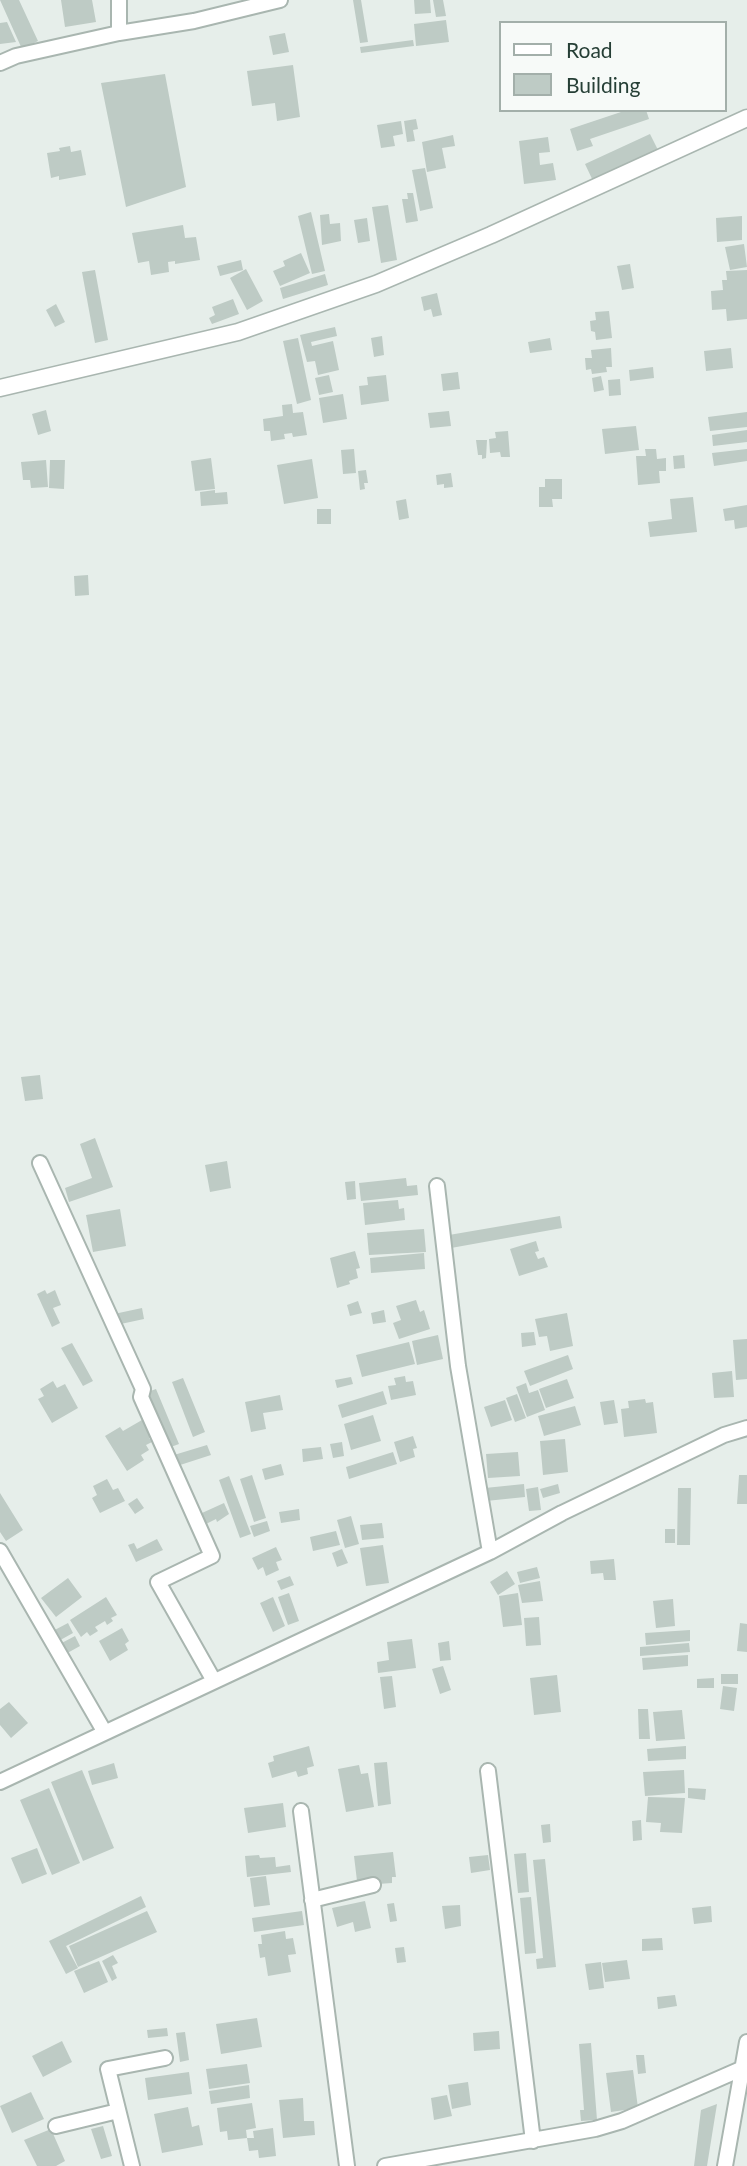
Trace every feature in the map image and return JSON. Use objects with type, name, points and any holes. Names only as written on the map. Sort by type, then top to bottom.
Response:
[{"type":"street","points":[[119,0],[119,33]]},
{"type":"street","points":[[0,63],[16,56],[119,33],[194,21],[280,0]]},
{"type":"street","points":[[0,388],[238,332],[376,284],[491,235],[747,118]]},
{"type":"street","points":[[40,1163],[143,1389],[141,1397],[212,1556],[158,1582],[214,1681]]},
{"type":"street","points":[[437,1186],[457,1366],[490,1552]]},
{"type":"street","points":[[0,1782],[490,1552],[600,1495],[724,1436],[747,1428]]},
{"type":"street","points":[[0,1551],[104,1731]]},
{"type":"street","points":[[488,1771],[533,2141]]},
{"type":"street","points":[[301,1811],[347,2166]]},
{"type":"street","points":[[312,1900],[373,1885]]},
{"type":"street","points":[[724,2166],[747,2042]]},
{"type":"street","points":[[132,2166],[108,2069],[165,2058]]},
{"type":"street","points":[[385,2166],[533,2141],[622,2121],[741,2069]]},
{"type":"street","points":[[56,2126],[118,2111]]},
{"type":"building","points":[[0,0],[19,0],[38,41],[22,49]]},
{"type":"building","points":[[61,0],[92,0],[96,22],[65,27]]},
{"type":"building","points":[[353,0],[361,0],[368,42],[360,43]]},
{"type":"building","points":[[414,0],[430,0],[431,13],[415,14]]},
{"type":"building","points":[[433,0],[443,0],[446,16],[436,17]]},
{"type":"building","points":[[446,20],[449,42],[416,46],[414,24]]},
{"type":"building","points":[[7,22],[16,42],[0,44],[0,23]]},
{"type":"building","points":[[285,33],[289,52],[273,55],[269,36]]},
{"type":"building","points":[[413,40],[414,46],[361,53],[360,47]]},
{"type":"building","points":[[293,65],[300,117],[277,121],[275,103],[252,106],[247,71]]},
{"type":"building","points":[[165,74],[186,187],[126,207],[101,83]]},
{"type":"building","points":[[621,112],[647,112],[649,119],[590,139],[593,146],[577,151],[570,129]]},
{"type":"building","points":[[416,119],[418,129],[413,130],[415,141],[407,142],[404,121]]},
{"type":"building","points":[[401,121],[403,134],[393,136],[395,146],[381,148],[377,125]]},
{"type":"building","points":[[650,134],[659,152],[594,183],[585,164]]},
{"type":"building","points":[[453,135],[455,146],[442,148],[446,168],[427,172],[422,142]]},
{"type":"building","points":[[548,137],[550,152],[539,153],[540,165],[553,163],[556,180],[524,184],[519,141]]},
{"type":"building","points":[[70,146],[71,152],[81,150],[86,175],[59,180],[59,176],[51,178],[47,153]]},
{"type":"building","points":[[425,168],[433,208],[420,211],[412,170]]},
{"type":"building","points":[[407,193],[413,193],[418,221],[406,223],[402,199],[408,199]]},
{"type":"building","points":[[388,205],[397,260],[381,263],[372,207]]},
{"type":"building","points":[[311,212],[325,271],[312,274],[298,216]]},
{"type":"building","points":[[329,214],[330,224],[340,223],[341,241],[322,245],[320,215]]},
{"type":"building","points":[[742,216],[742,240],[717,242],[716,218]]},
{"type":"building","points":[[367,218],[370,241],[358,243],[354,220]]},
{"type":"building","points":[[183,225],[185,238],[196,237],[200,260],[175,264],[175,261],[168,262],[169,272],[151,275],[149,261],[138,263],[132,233]]},
{"type":"building","points":[[744,244],[747,267],[730,270],[725,247]]},
{"type":"building","points":[[301,253],[310,273],[280,286],[273,271],[285,266],[283,261]]},
{"type":"building","points":[[241,260],[243,270],[220,276],[217,266]]},
{"type":"building","points":[[630,264],[634,288],[622,290],[617,266]]},
{"type":"building","points":[[246,269],[263,301],[247,310],[230,278]]},
{"type":"building","points":[[95,270],[108,340],[95,343],[82,272]]},
{"type":"building","points":[[747,270],[747,319],[727,321],[726,309],[712,310],[711,291],[723,290],[722,280],[727,280],[726,271]]},
{"type":"building","points":[[325,274],[328,285],[283,299],[280,288]]},
{"type":"building","points":[[437,293],[442,315],[433,317],[431,309],[424,311],[421,297]]},
{"type":"building","points":[[233,299],[239,314],[212,324],[209,318],[215,315],[212,307]]},
{"type":"building","points":[[56,304],[65,322],[55,327],[46,310]]},
{"type":"building","points":[[609,311],[612,338],[596,340],[590,321],[596,320],[595,312]]},
{"type":"building","points":[[335,327],[337,336],[311,342],[312,346],[333,341],[339,370],[318,375],[315,361],[307,362],[300,335]]},
{"type":"building","points":[[382,336],[384,355],[374,357],[371,338]]},
{"type":"building","points":[[298,338],[311,400],[297,404],[283,341]]},
{"type":"building","points":[[550,338],[552,350],[530,353],[528,342]]},
{"type":"building","points":[[611,348],[612,367],[606,367],[607,372],[592,374],[591,369],[586,370],[585,358],[592,358],[591,350]]},
{"type":"building","points":[[731,348],[733,368],[706,371],[704,351]]},
{"type":"building","points":[[653,367],[654,378],[630,381],[629,370]]},
{"type":"building","points":[[458,372],[460,389],[443,391],[441,374]]},
{"type":"building","points":[[329,375],[333,392],[319,395],[315,378]]},
{"type":"building","points":[[386,375],[389,401],[361,405],[359,386],[368,385],[367,377]]},
{"type":"building","points":[[601,376],[604,390],[594,392],[592,378]]},
{"type":"building","points":[[620,379],[621,395],[609,396],[608,380]]},
{"type":"building","points":[[343,394],[347,419],[323,423],[319,398]]},
{"type":"building","points":[[292,404],[293,413],[303,412],[307,435],[293,437],[292,433],[284,434],[285,439],[271,441],[270,431],[264,431],[263,419],[283,416],[282,405]]},
{"type":"building","points":[[46,410],[51,431],[38,435],[32,414]]},
{"type":"building","points":[[449,411],[451,426],[430,428],[428,413]]},
{"type":"building","points":[[747,412],[747,427],[710,431],[708,417]]},
{"type":"building","points":[[636,426],[639,450],[605,454],[602,429]]},
{"type":"building","points":[[747,430],[747,442],[713,446],[712,435]]},
{"type":"building","points":[[508,431],[510,457],[501,457],[500,452],[490,453],[489,439],[496,438],[495,432]]},
{"type":"building","points":[[476,440],[487,440],[486,458],[482,459],[482,455],[478,455]]},
{"type":"building","points":[[354,449],[356,473],[343,474],[341,450]]},
{"type":"building","points":[[645,449],[656,449],[657,459],[666,458],[666,471],[659,471],[660,483],[638,485],[636,456],[646,456]]},
{"type":"building","points":[[747,449],[747,461],[714,466],[712,453]]},
{"type":"building","points":[[684,455],[685,468],[674,469],[673,456]]},
{"type":"building","points":[[211,458],[215,489],[195,491],[191,461]]},
{"type":"building","points":[[312,459],[318,498],[284,504],[277,465]]},
{"type":"building","points":[[46,460],[48,487],[31,488],[30,480],[23,480],[21,462]]},
{"type":"building","points":[[50,460],[65,460],[64,489],[49,488]]},
{"type":"building","points":[[366,470],[368,483],[364,483],[365,489],[360,490],[358,471]]},
{"type":"building","points":[[451,473],[453,487],[444,488],[444,484],[437,485],[436,475]]},
{"type":"building","points":[[545,479],[562,479],[562,499],[552,499],[553,507],[539,507],[539,487],[545,487]]},
{"type":"building","points":[[215,490],[215,493],[227,492],[228,504],[201,506],[200,492]]},
{"type":"building","points":[[693,497],[697,532],[650,537],[648,522],[672,519],[670,499]]},
{"type":"building","points":[[406,499],[409,518],[399,520],[396,501]]},
{"type":"building","points":[[747,505],[747,527],[735,529],[734,520],[725,521],[723,509]]},
{"type":"building","points":[[317,509],[331,509],[331,524],[317,524]]},
{"type":"building","points":[[88,575],[89,595],[75,596],[74,576]]},
{"type":"building","points":[[40,1075],[43,1099],[25,1101],[21,1077]]},
{"type":"building","points":[[95,1138],[113,1187],[69,1202],[65,1188],[92,1178],[80,1144]]},
{"type":"building","points":[[227,1161],[231,1188],[210,1192],[205,1165]]},
{"type":"building","points":[[406,1178],[407,1186],[417,1185],[418,1195],[361,1201],[359,1183]]},
{"type":"building","points":[[355,1181],[356,1199],[347,1200],[345,1182]]},
{"type":"building","points":[[398,1200],[399,1209],[404,1208],[405,1220],[365,1225],[363,1203]]},
{"type":"building","points":[[120,1209],[126,1246],[93,1252],[86,1215]]},
{"type":"building","points":[[560,1216],[562,1228],[451,1248],[449,1235]]},
{"type":"building","points":[[424,1229],[426,1252],[369,1255],[367,1233]]},
{"type":"building","points":[[536,1241],[539,1251],[535,1252],[538,1259],[544,1257],[548,1267],[519,1276],[510,1249]]},
{"type":"building","points":[[355,1251],[360,1268],[356,1269],[358,1278],[337,1288],[330,1258]]},
{"type":"building","points":[[424,1253],[425,1269],[371,1273],[370,1258]]},
{"type":"building","points":[[45,1290],[47,1294],[55,1290],[61,1305],[53,1308],[60,1323],[52,1327],[37,1294]]},
{"type":"building","points":[[416,1300],[420,1312],[424,1310],[430,1329],[399,1339],[393,1323],[401,1320],[396,1306]]},
{"type":"building","points":[[358,1301],[362,1313],[350,1316],[347,1305]]},
{"type":"building","points":[[142,1308],[144,1319],[116,1325],[114,1314]]},
{"type":"building","points":[[384,1310],[386,1322],[373,1324],[371,1313]]},
{"type":"building","points":[[567,1313],[573,1346],[550,1351],[547,1336],[539,1337],[535,1319]]},
{"type":"building","points":[[534,1332],[536,1345],[522,1347],[521,1333]]},
{"type":"building","points":[[438,1335],[443,1359],[417,1365],[412,1341]]},
{"type":"building","points":[[747,1339],[747,1379],[736,1380],[733,1340]]},
{"type":"building","points":[[409,1342],[415,1364],[362,1377],[356,1355]]},
{"type":"building","points":[[72,1343],[93,1381],[83,1386],[61,1348]]},
{"type":"building","points":[[568,1355],[573,1369],[530,1386],[524,1371]]},
{"type":"building","points":[[732,1371],[734,1397],[714,1398],[712,1373]]},
{"type":"building","points":[[405,1376],[406,1382],[413,1381],[416,1395],[391,1400],[388,1386],[396,1385],[394,1378]]},
{"type":"building","points":[[351,1377],[353,1384],[337,1388],[335,1380]]},
{"type":"building","points":[[183,1378],[205,1432],[193,1437],[172,1382]]},
{"type":"building","points":[[567,1379],[574,1398],[546,1408],[539,1389]]},
{"type":"building","points":[[53,1381],[57,1388],[65,1384],[78,1408],[52,1423],[38,1399],[44,1396],[40,1389]]},
{"type":"building","points":[[526,1383],[529,1393],[538,1390],[545,1410],[527,1417],[516,1387]]},
{"type":"building","points":[[156,1389],[179,1444],[168,1448],[145,1393]]},
{"type":"building","points":[[383,1391],[387,1404],[342,1418],[338,1405]]},
{"type":"building","points":[[517,1394],[526,1418],[515,1422],[506,1398]]},
{"type":"building","points":[[280,1395],[283,1410],[263,1413],[266,1429],[251,1432],[245,1402]]},
{"type":"building","points":[[645,1399],[646,1403],[653,1402],[657,1433],[624,1437],[621,1409],[629,1408],[628,1401]]},
{"type":"building","points":[[505,1400],[512,1420],[491,1427],[484,1407]]},
{"type":"building","points":[[614,1400],[618,1423],[604,1425],[600,1402]]},
{"type":"building","points":[[575,1406],[581,1425],[544,1436],[538,1416]]},
{"type":"building","points":[[373,1415],[381,1441],[351,1450],[344,1424]]},
{"type":"building","points":[[142,1420],[153,1436],[149,1438],[152,1442],[146,1445],[149,1450],[141,1455],[144,1460],[127,1471],[105,1436],[120,1427],[123,1431]]},
{"type":"building","points":[[413,1436],[417,1448],[413,1449],[415,1457],[400,1462],[394,1442]]},
{"type":"building","points":[[565,1439],[568,1472],[543,1475],[540,1441]]},
{"type":"building","points":[[342,1442],[344,1456],[333,1458],[330,1444]]},
{"type":"building","points":[[207,1445],[211,1455],[177,1466],[174,1455]]},
{"type":"building","points":[[321,1447],[323,1459],[303,1462],[302,1449]]},
{"type":"building","points":[[393,1452],[397,1464],[349,1479],[346,1467]]},
{"type":"building","points":[[518,1452],[520,1476],[488,1478],[486,1454]]},
{"type":"building","points":[[281,1464],[284,1475],[265,1480],[262,1469]]},
{"type":"building","points":[[252,1475],[266,1518],[254,1522],[240,1479]]},
{"type":"building","points":[[739,1475],[747,1475],[747,1504],[737,1504]]},
{"type":"building","points":[[229,1476],[251,1534],[240,1538],[219,1480]]},
{"type":"building","points":[[107,1479],[113,1490],[118,1488],[125,1501],[100,1513],[92,1498],[97,1495],[93,1486]]},
{"type":"building","points":[[524,1484],[525,1497],[486,1501],[485,1488]]},
{"type":"building","points":[[558,1484],[560,1493],[543,1498],[540,1489]]},
{"type":"building","points":[[538,1487],[541,1510],[529,1511],[526,1489]]},
{"type":"building","points":[[678,1488],[691,1488],[690,1545],[677,1545]]},
{"type":"building","points":[[0,1493],[23,1530],[6,1541],[0,1532]]},
{"type":"building","points":[[137,1498],[144,1508],[135,1514],[128,1504]]},
{"type":"building","points":[[224,1503],[229,1514],[217,1522],[216,1519],[206,1524],[202,1513]]},
{"type":"building","points":[[299,1509],[300,1520],[281,1523],[279,1512]]},
{"type":"building","points":[[351,1516],[359,1544],[345,1548],[337,1520]]},
{"type":"building","points":[[267,1521],[270,1531],[254,1537],[250,1526]]},
{"type":"building","points":[[382,1523],[384,1538],[362,1540],[360,1525]]},
{"type":"building","points":[[665,1529],[675,1529],[675,1543],[665,1543]]},
{"type":"building","points":[[336,1531],[340,1545],[313,1551],[310,1537]]},
{"type":"building","points":[[157,1539],[163,1550],[136,1562],[128,1545],[134,1543],[137,1549]]},
{"type":"building","points":[[383,1545],[389,1583],[366,1586],[360,1548]]},
{"type":"building","points":[[276,1547],[282,1560],[276,1562],[279,1570],[266,1576],[263,1567],[258,1570],[252,1558]]},
{"type":"building","points":[[342,1549],[348,1563],[337,1567],[332,1553]]},
{"type":"building","points":[[614,1559],[616,1580],[604,1580],[603,1573],[591,1574],[590,1561]]},
{"type":"building","points":[[537,1567],[540,1578],[520,1583],[517,1572]]},
{"type":"building","points":[[507,1571],[515,1584],[498,1595],[490,1582]]},
{"type":"building","points":[[290,1576],[294,1585],[281,1590],[277,1581]]},
{"type":"building","points":[[68,1578],[82,1597],[56,1617],[41,1598]]},
{"type":"building","points":[[540,1581],[543,1601],[522,1603],[518,1585]]},
{"type":"building","points":[[289,1593],[299,1621],[288,1625],[278,1597]]},
{"type":"building","points":[[518,1593],[522,1625],[503,1627],[499,1596]]},
{"type":"building","points":[[106,1597],[117,1615],[111,1618],[113,1621],[107,1625],[105,1621],[95,1627],[98,1631],[90,1636],[87,1632],[81,1637],[70,1620]]},
{"type":"building","points":[[273,1597],[285,1626],[273,1632],[260,1603]]},
{"type":"building","points":[[673,1599],[675,1626],[656,1628],[653,1601]]},
{"type":"building","points":[[539,1617],[541,1645],[526,1646],[524,1618]]},
{"type":"building","points":[[68,1623],[73,1633],[55,1643],[49,1633]]},
{"type":"building","points":[[740,1623],[747,1624],[747,1652],[737,1651]]},
{"type":"building","points":[[122,1628],[129,1641],[125,1644],[128,1650],[110,1661],[99,1641]]},
{"type":"building","points":[[690,1630],[690,1641],[646,1645],[645,1633]]},
{"type":"building","points":[[75,1636],[80,1646],[62,1656],[56,1646]]},
{"type":"building","points":[[412,1639],[416,1668],[378,1673],[377,1662],[389,1660],[387,1642]]},
{"type":"building","points":[[449,1641],[451,1660],[440,1661],[438,1643]]},
{"type":"building","points":[[689,1643],[690,1652],[640,1656],[640,1647]]},
{"type":"building","points":[[688,1655],[688,1666],[643,1670],[642,1658]]},
{"type":"building","points":[[443,1666],[451,1690],[440,1694],[432,1669]]},
{"type":"building","points":[[721,1674],[738,1674],[738,1684],[721,1684]]},
{"type":"building","points":[[557,1675],[561,1712],[534,1715],[530,1678]]},
{"type":"building","points":[[392,1676],[396,1707],[384,1709],[380,1677]]},
{"type":"building","points":[[714,1678],[714,1688],[697,1688],[697,1679]]},
{"type":"building","points":[[723,1686],[737,1688],[734,1711],[720,1709]]},
{"type":"building","points":[[9,1702],[28,1723],[11,1738],[0,1725],[0,1709]]},
{"type":"building","points":[[638,1709],[648,1709],[650,1739],[639,1739]]},
{"type":"building","points":[[682,1710],[685,1739],[656,1741],[653,1712]]},
{"type":"building","points":[[309,1746],[314,1766],[307,1768],[308,1774],[298,1777],[296,1771],[272,1778],[268,1763],[274,1761],[273,1756]]},
{"type":"building","points":[[686,1746],[686,1759],[648,1761],[647,1749]]},
{"type":"building","points":[[387,1762],[391,1804],[378,1806],[374,1763]]},
{"type":"building","points":[[114,1763],[118,1778],[92,1785],[88,1771]]},
{"type":"building","points":[[359,1765],[361,1774],[368,1773],[374,1807],[346,1812],[338,1769]]},
{"type":"building","points":[[82,1770],[114,1848],[83,1861],[51,1782]]},
{"type":"building","points":[[684,1770],[685,1793],[645,1796],[643,1772]]},
{"type":"building","points":[[49,1788],[80,1863],[52,1875],[20,1800]]},
{"type":"building","points":[[688,1788],[706,1789],[705,1800],[688,1798]]},
{"type":"building","points":[[648,1797],[685,1798],[682,1833],[660,1832],[661,1823],[646,1822]]},
{"type":"building","points":[[283,1803],[286,1827],[248,1833],[244,1808]]},
{"type":"building","points":[[641,1820],[642,1840],[633,1841],[632,1821]]},
{"type":"building","points":[[550,1824],[551,1842],[543,1843],[541,1825]]},
{"type":"building","points":[[37,1848],[47,1874],[22,1884],[11,1858]]},
{"type":"building","points":[[393,1852],[396,1877],[392,1877],[392,1883],[378,1884],[376,1879],[357,1881],[354,1856]]},
{"type":"building","points":[[526,1853],[529,1892],[518,1893],[514,1854]]},
{"type":"building","points":[[259,1855],[260,1858],[275,1857],[276,1867],[290,1865],[291,1872],[247,1877],[245,1856]]},
{"type":"building","points":[[488,1855],[490,1870],[471,1873],[469,1857]]},
{"type":"building","points":[[545,1859],[556,1967],[537,1969],[536,1959],[543,1958],[533,1860]]},
{"type":"building","points":[[266,1876],[270,1905],[254,1907],[250,1878]]},
{"type":"building","points":[[141,1896],[146,1907],[66,1946],[78,1968],[66,1974],[49,1941]]},
{"type":"building","points":[[531,1897],[536,1953],[525,1954],[520,1898]]},
{"type":"building","points":[[365,1901],[371,1928],[355,1932],[353,1922],[337,1927],[332,1908]]},
{"type":"building","points":[[394,1903],[397,1921],[390,1922],[387,1904]]},
{"type":"building","points":[[460,1905],[461,1926],[445,1929],[442,1906]]},
{"type":"building","points":[[711,1906],[712,1922],[694,1924],[692,1908]]},
{"type":"building","points":[[147,1911],[157,1932],[78,1967],[69,1946]]},
{"type":"building","points":[[302,1911],[304,1925],[254,1932],[252,1918]]},
{"type":"building","points":[[285,1931],[286,1939],[293,1938],[296,1954],[288,1955],[291,1972],[268,1976],[265,1957],[260,1958],[258,1944],[262,1944],[261,1935]]},
{"type":"building","points":[[662,1938],[663,1950],[642,1951],[642,1939]]},
{"type":"building","points":[[404,1947],[406,1962],[397,1963],[395,1948]]},
{"type":"building","points":[[113,1955],[118,1963],[112,1966],[117,1978],[112,1981],[102,1961]]},
{"type":"building","points":[[627,1960],[630,1979],[605,1982],[602,1963]]},
{"type":"building","points":[[99,1961],[108,1982],[84,1993],[74,1971]]},
{"type":"building","points":[[601,1962],[604,1988],[589,1990],[585,1964]]},
{"type":"building","points":[[675,1995],[677,2006],[658,2009],[657,1997]]},
{"type":"building","points":[[257,2018],[262,2047],[221,2054],[216,2024]]},
{"type":"building","points":[[167,2028],[168,2036],[148,2038],[147,2030]]},
{"type":"building","points":[[499,2031],[500,2049],[474,2051],[473,2033]]},
{"type":"building","points":[[185,2032],[189,2060],[180,2062],[176,2033]]},
{"type":"building","points":[[62,2041],[72,2062],[43,2077],[32,2056]]},
{"type":"building","points":[[591,2043],[597,2120],[581,2121],[580,2110],[584,2110],[579,2044]]},
{"type":"building","points":[[636,2055],[644,2055],[646,2073],[638,2074]]},
{"type":"building","points":[[247,2064],[250,2083],[209,2089],[206,2069]]},
{"type":"building","points":[[633,2070],[638,2108],[611,2112],[606,2073]]},
{"type":"building","points":[[189,2072],[192,2094],[148,2100],[145,2078]]},
{"type":"building","points":[[468,2082],[471,2105],[452,2109],[448,2085]]},
{"type":"building","points":[[249,2085],[250,2098],[211,2104],[209,2091]]},
{"type":"building","points":[[31,2092],[44,2119],[12,2133],[0,2106]]},
{"type":"building","points":[[447,2095],[452,2116],[434,2120],[431,2098]]},
{"type":"building","points":[[303,2098],[304,2121],[314,2121],[315,2135],[283,2138],[279,2100]]},
{"type":"building","points":[[252,2103],[256,2128],[246,2130],[247,2138],[228,2140],[227,2131],[220,2132],[217,2108]]},
{"type":"building","points":[[717,2104],[707,2166],[694,2166],[701,2110]]},
{"type":"building","points":[[188,2107],[192,2127],[199,2125],[203,2145],[162,2153],[154,2114]]},
{"type":"building","points":[[103,2126],[112,2156],[101,2159],[91,2129]]},
{"type":"building","points":[[273,2128],[276,2156],[259,2158],[258,2150],[249,2151],[247,2138],[254,2138],[253,2131]]},
{"type":"building","points":[[51,2129],[65,2161],[56,2166],[37,2166],[24,2140]]}]
